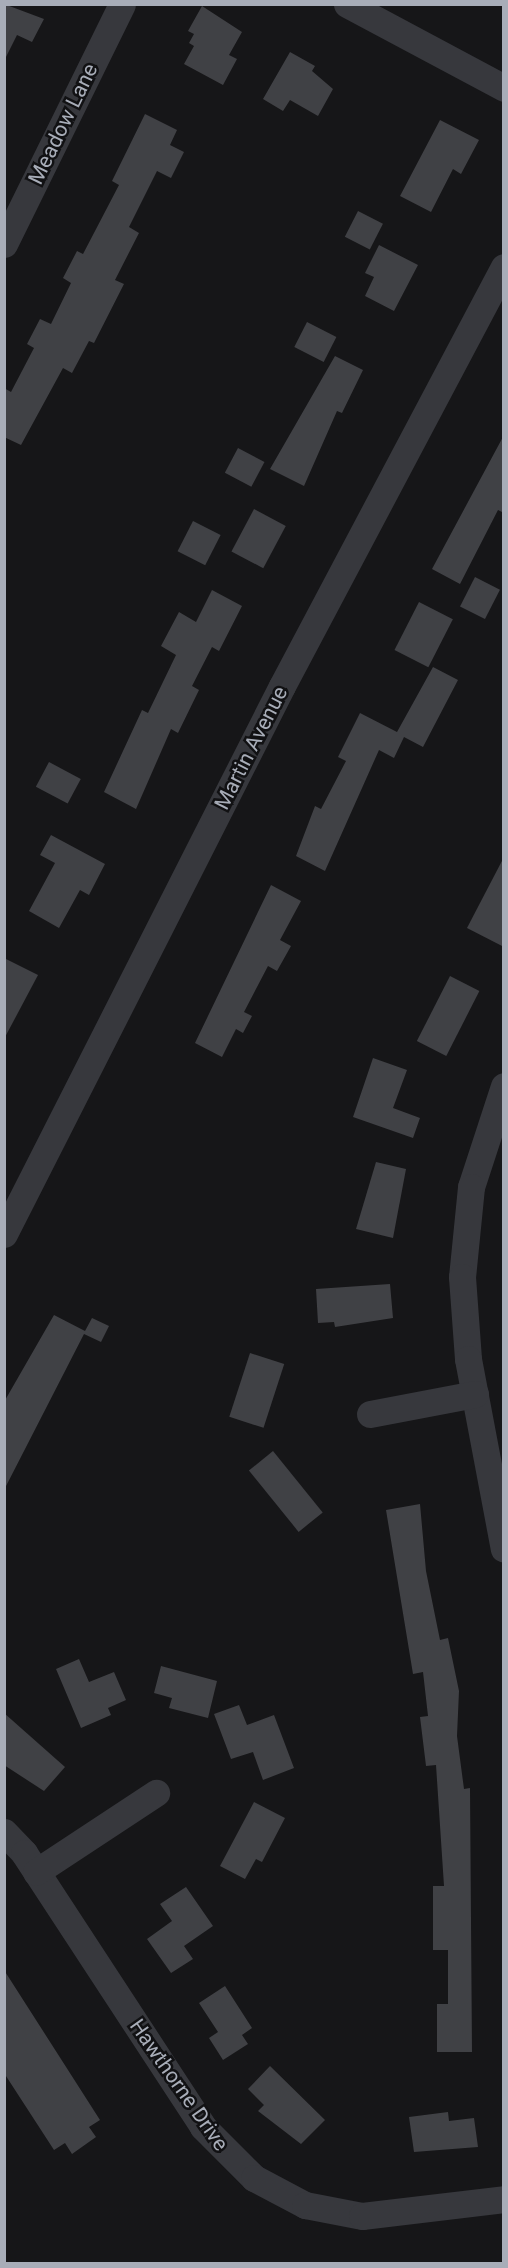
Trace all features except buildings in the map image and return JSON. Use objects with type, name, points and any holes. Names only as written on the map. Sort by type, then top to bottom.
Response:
[{"type":"street","name":"Meadow Lane","points":[[6,238],[122,4]]},
{"type":"street","points":[[347,4],[504,88]]},
{"type":"street","name":"Martin Avenue","points":[[4,1234],[282,686],[504,267]]},
{"type":"street","points":[[504,1086],[478,1155],[464,1236],[462,1310],[504,1549]]},
{"type":"street","points":[[370,1414],[475,1394]]},
{"type":"street","points":[[36,1872],[156,1793]]},
{"type":"street","name":"Hawthorne Drive","points":[[4,1832],[36,1872],[204,2127],[254,2178],[305,2205],[362,2216],[504,2199]]}]
